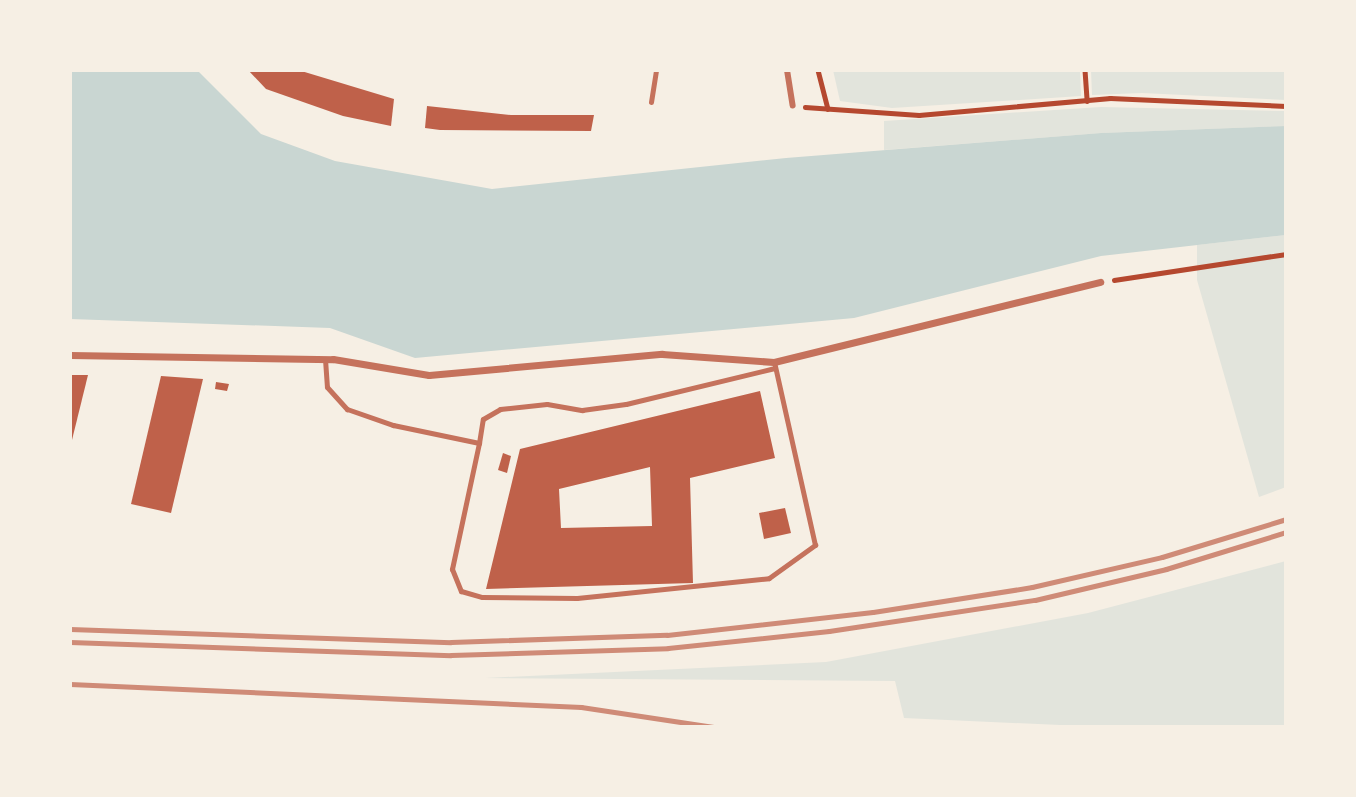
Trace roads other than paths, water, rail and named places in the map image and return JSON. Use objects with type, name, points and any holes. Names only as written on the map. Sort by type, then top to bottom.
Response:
[{"type":"street","points":[[787,70],[793,106]]},
{"type":"street","points":[[70,355],[325,359],[429,375],[662,354],[775,365],[1100,282]]},
{"type":"lane","points":[[652,102],[656,70]]},
{"type":"lane","points":[[325,359],[327,387],[347,409],[393,425],[479,443]]},
{"type":"lane","points":[[775,365],[815,545],[769,578],[597,597],[482,597],[461,591],[452,569],[483,419],[500,409],[547,404],[582,410],[626,404],[775,365]]},
{"type":"railway","points":[[70,629],[451,642],[667,635],[873,612],[1032,587],[1162,557],[1286,519]]},
{"type":"railway","points":[[70,642],[451,655],[668,648],[829,631],[1035,600],[1166,569],[1286,532]]},
{"type":"railway","points":[[70,684],[581,707],[714,727]]}]
